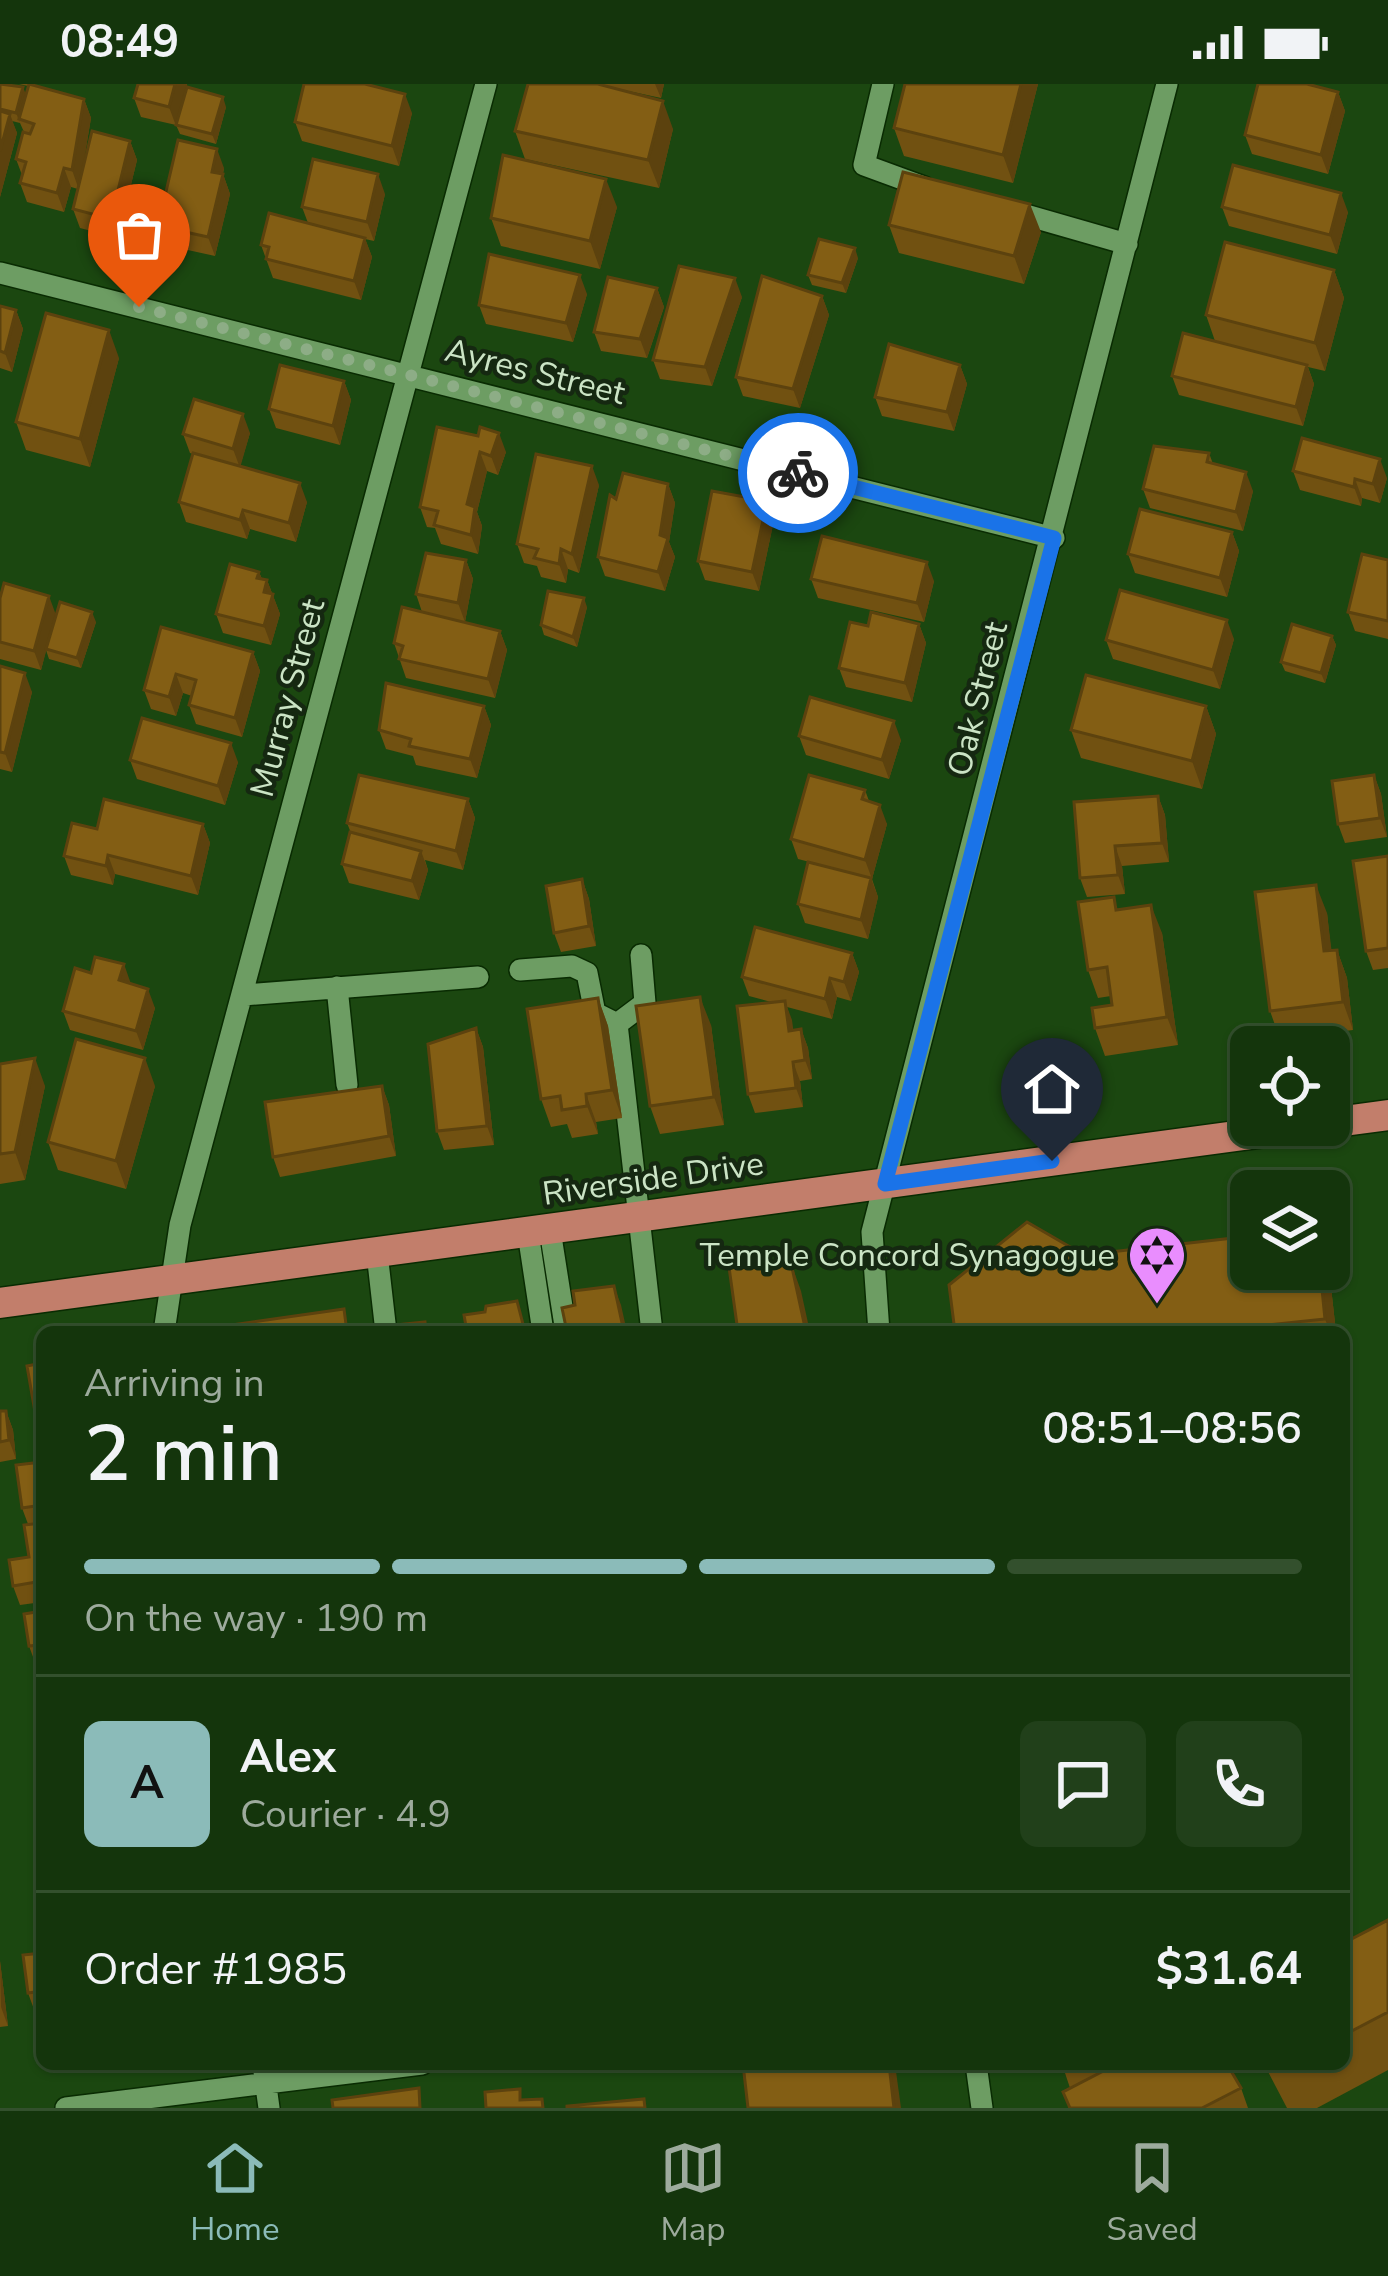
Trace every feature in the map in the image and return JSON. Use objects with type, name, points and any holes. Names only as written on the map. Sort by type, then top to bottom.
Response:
[{"type":"main road","points":[[1350,1120],[1388,1115]]},
{"type":"main road","name":"Riverside Drive","points":[[0,1303],[1230,1137]]},
{"type":"street","name":"Murray Street","points":[[165,1326],[170,1281],[243,995],[486,84]]},
{"type":"street","points":[[883,84],[864,165],[942,192]]},
{"type":"street","name":"Oak Street","points":[[879,1326],[872,1232],[1167,84]]},
{"type":"street","points":[[988,205],[1126,244]]},
{"type":"street","name":"Ayres Street","points":[[0,273],[1054,538]]},
{"type":"street","points":[[617,1024],[645,1003],[641,955]]},
{"type":"street","points":[[520,970],[572,966],[587,973],[595,1013],[617,1024]]},
{"type":"street","points":[[243,995],[478,976]]},
{"type":"street","points":[[337,987],[346,1084]]},
{"type":"street","points":[[617,1024],[651,1326]]},
{"type":"street","points":[[539,1232],[543,1326]]},
{"type":"street","points":[[539,1232],[564,1326]]},
{"type":"street","points":[[377,1253],[385,1326]]},
{"type":"street","points":[[66,2108],[379,2070]]},
{"type":"street","points":[[977,2070],[982,2108]]},
{"type":"building","points":[[0,84],[23,87],[16,113],[0,109]]},
{"type":"building","points":[[29,84],[84,99],[72,170],[64,168],[57,193],[20,183],[26,162],[16,159],[23,132],[30,134],[34,124],[19,119]]},
{"type":"building","points":[[138,84],[175,84],[169,107],[134,98]]},
{"type":"building","points":[[304,84],[365,84],[405,94],[392,146],[295,122]]},
{"type":"building","points":[[528,84],[598,84],[663,101],[648,160],[515,131]]},
{"type":"building","points":[[905,84],[1021,84],[1003,155],[894,128]]},
{"type":"building","points":[[1258,84],[1307,84],[1338,92],[1321,155],[1245,135]]},
{"type":"building","points":[[187,87],[223,97],[212,134],[176,125]]},
{"type":"building","points":[[0,111],[10,114],[0,151]]},
{"type":"building","points":[[92,131],[130,141],[111,219],[73,209]]},
{"type":"building","points":[[178,140],[217,149],[212,172],[223,174],[208,237],[158,226]]},
{"type":"building","points":[[503,155],[606,179],[590,241],[491,218]]},
{"type":"building","points":[[313,159],[378,174],[367,222],[302,207]]},
{"type":"building","points":[[1233,165],[1341,193],[1330,235],[1222,207]]},
{"type":"building","points":[[903,172],[1030,204],[1014,256],[889,225]]},
{"type":"building","points":[[269,213],[365,238],[354,281],[266,259],[269,247],[261,245]]},
{"type":"building","points":[[819,239],[855,248],[842,283],[808,275]]},
{"type":"building","points":[[1225,242],[1334,270],[1315,343],[1206,315]]},
{"type":"building","points":[[489,254],[580,275],[566,323],[479,305]]},
{"type":"building","points":[[679,266],[735,278],[705,367],[653,360]]},
{"type":"building","points":[[762,276],[822,296],[793,389],[736,377]]},
{"type":"building","points":[[608,277],[657,288],[640,339],[594,332]]},
{"type":"building","points":[[0,306],[16,310],[5,353],[0,351]]},
{"type":"building","points":[[46,313],[109,330],[80,439],[16,422]]},
{"type":"building","points":[[1183,333],[1307,365],[1296,407],[1172,376]]},
{"type":"building","points":[[889,344],[960,365],[947,412],[875,397]]},
{"type":"building","points":[[280,365],[344,381],[333,426],[269,409]]},
{"type":"building","points":[[194,399],[243,414],[233,449],[183,434]]},
{"type":"building","points":[[437,427],[478,436],[480,427],[499,433],[491,456],[480,452],[467,504],[475,507],[471,535],[434,525],[438,511],[420,507]]},
{"type":"building","points":[[1302,438],[1380,459],[1373,484],[1355,479],[1354,487],[1293,471]]},
{"type":"building","points":[[1154,446],[1209,453],[1207,462],[1246,472],[1236,512],[1143,489]]},
{"type":"building","points":[[193,453],[300,483],[289,523],[243,510],[240,520],[179,502]]},
{"type":"building","points":[[536,454],[592,466],[572,554],[561,549],[559,564],[534,558],[538,549],[517,544]]},
{"type":"building","points":[[623,473],[668,484],[660,535],[668,538],[658,572],[598,557],[610,495],[616,499]]},
{"type":"building","points":[[712,491],[767,501],[752,572],[698,561]]},
{"type":"building","points":[[1140,509],[1232,532],[1220,578],[1128,554]]},
{"type":"building","points":[[822,536],[927,562],[917,603],[811,579]]},
{"type":"building","points":[[426,553],[466,560],[458,603],[416,594]]},
{"type":"building","points":[[1362,554],[1388,560],[1388,621],[1348,612]]},
{"type":"building","points":[[230,564],[259,572],[257,578],[267,580],[264,592],[273,594],[264,626],[216,614]]},
{"type":"building","points":[[4,583],[49,596],[34,651],[0,642]]},
{"type":"building","points":[[1120,590],[1227,620],[1213,670],[1106,640]]},
{"type":"building","points":[[548,591],[584,598],[573,637],[541,625]]},
{"type":"building","points":[[60,602],[92,612],[77,658],[46,649]]},
{"type":"building","points":[[402,607],[500,631],[488,679],[399,659],[403,646],[394,643]]},
{"type":"building","points":[[871,612],[919,624],[905,683],[839,668],[850,622],[868,626]]},
{"type":"building","points":[[1292,624],[1332,636],[1321,673],[1281,662]]},
{"type":"building","points":[[161,627],[253,652],[235,718],[189,705],[196,680],[176,674],[169,697],[144,690]]},
{"type":"building","points":[[0,666],[25,673],[5,753],[0,752]]},
{"type":"building","points":[[1086,675],[1206,706],[1192,761],[1071,730]]},
{"type":"building","points":[[386,683],[484,706],[470,759],[409,746],[411,739],[379,730]]},
{"type":"building","points":[[810,697],[894,721],[882,760],[799,736]]},
{"type":"building","points":[[142,718],[231,743],[218,786],[130,760]]},
{"type":"building","points":[[359,775],[468,799],[456,851],[347,823]]},
{"type":"building","points":[[809,775],[865,790],[862,799],[880,805],[865,860],[791,839]]},
{"type":"building","points":[[1374,775],[1380,818],[1338,824],[1332,781]]},
{"type":"building","points":[[1158,796],[1162,843],[1115,846],[1118,875],[1080,878],[1074,802]]},
{"type":"building","points":[[104,799],[203,824],[191,876],[108,855],[106,866],[64,856],[72,823],[97,829]]},
{"type":"building","points":[[350,832],[421,851],[412,881],[342,864]]},
{"type":"building","points":[[1388,856],[1388,948],[1366,951],[1353,861]]},
{"type":"building","points":[[808,862],[871,878],[861,920],[798,904]]},
{"type":"building","points":[[582,879],[589,926],[554,933],[546,886]]},
{"type":"building","points":[[1316,885],[1324,951],[1337,950],[1343,1002],[1270,1011],[1255,892]]},
{"type":"building","points":[[1114,897],[1116,910],[1151,905],[1167,1017],[1095,1028],[1092,1008],[1112,1005],[1107,967],[1088,970],[1078,902]]},
{"type":"building","points":[[755,927],[852,953],[844,982],[830,978],[825,999],[742,977]]},
{"type":"building","points":[[95,957],[124,964],[119,980],[148,989],[136,1031],[63,1011],[75,968],[91,973]]},
{"type":"building","points":[[700,997],[714,1097],[650,1106],[636,1006]]},
{"type":"building","points":[[598,998],[612,1090],[586,1094],[587,1106],[562,1110],[560,1096],[541,1099],[527,1009]]},
{"type":"building","points":[[785,1001],[789,1031],[801,1029],[805,1060],[793,1062],[796,1088],[748,1094],[737,1006]]},
{"type":"building","points":[[476,1028],[487,1126],[437,1131],[428,1044]]},
{"type":"building","points":[[76,1039],[145,1058],[116,1161],[48,1142]]},
{"type":"building","points":[[35,1058],[15,1152],[0,1154],[0,1064]]},
{"type":"building","points":[[382,1086],[389,1136],[273,1157],[265,1102]]},
{"type":"building","points":[[1027,1222],[1084,1255],[1230,1238],[1230,1290],[1322,1290],[1325,1319],[1268,1326],[954,1326],[949,1285]]},
{"type":"building","points":[[760,1256],[761,1268],[791,1263],[805,1326],[737,1326],[728,1260]]},
{"type":"building","points":[[614,1286],[623,1326],[566,1326],[562,1308],[575,1305],[573,1291]]},
{"type":"building","points":[[517,1301],[523,1326],[466,1326],[464,1315],[485,1312],[486,1306]]},
{"type":"building","points":[[344,1309],[346,1326],[224,1326]]},
{"type":"building","points":[[36,1364],[36,1418],[27,1366]]},
{"type":"building","points":[[0,1411],[6,1411],[9,1440],[0,1442]]},
{"type":"building","points":[[36,1463],[36,1506],[22,1508],[16,1465]]},
{"type":"building","points":[[36,1524],[36,1582],[13,1586],[9,1560],[29,1557],[24,1525]]},
{"type":"building","points":[[36,1612],[36,1645],[29,1646],[24,1614]]},
{"type":"building","points":[[1388,1920],[1388,2012],[1350,2032],[1350,1940]]},
{"type":"building","points":[[36,1954],[36,1992],[28,1993],[23,1955]]},
{"type":"building","points":[[744,2070],[890,2070],[894,2108],[748,2108]]},
{"type":"building","points":[[1105,2070],[1230,2070],[1241,2088],[1202,2108],[1070,2108],[1063,2092]]},
{"type":"building","points":[[419,2088],[420,2108],[333,2108],[332,2100]]},
{"type":"building","points":[[520,2089],[520,2100],[542,2099],[543,2108],[486,2108],[485,2092]]},
{"type":"building","points":[[644,2099],[645,2108],[567,2108],[567,2106]]},
{"type":"way so far","points":[[139,307],[798,473]]},
{"type":"place","name":"Temple Concord Synagogue","points":[[1157,1306]]},
{"type":"route","points":[[798,473],[1054,538],[885,1184],[1052,1161]]}]
